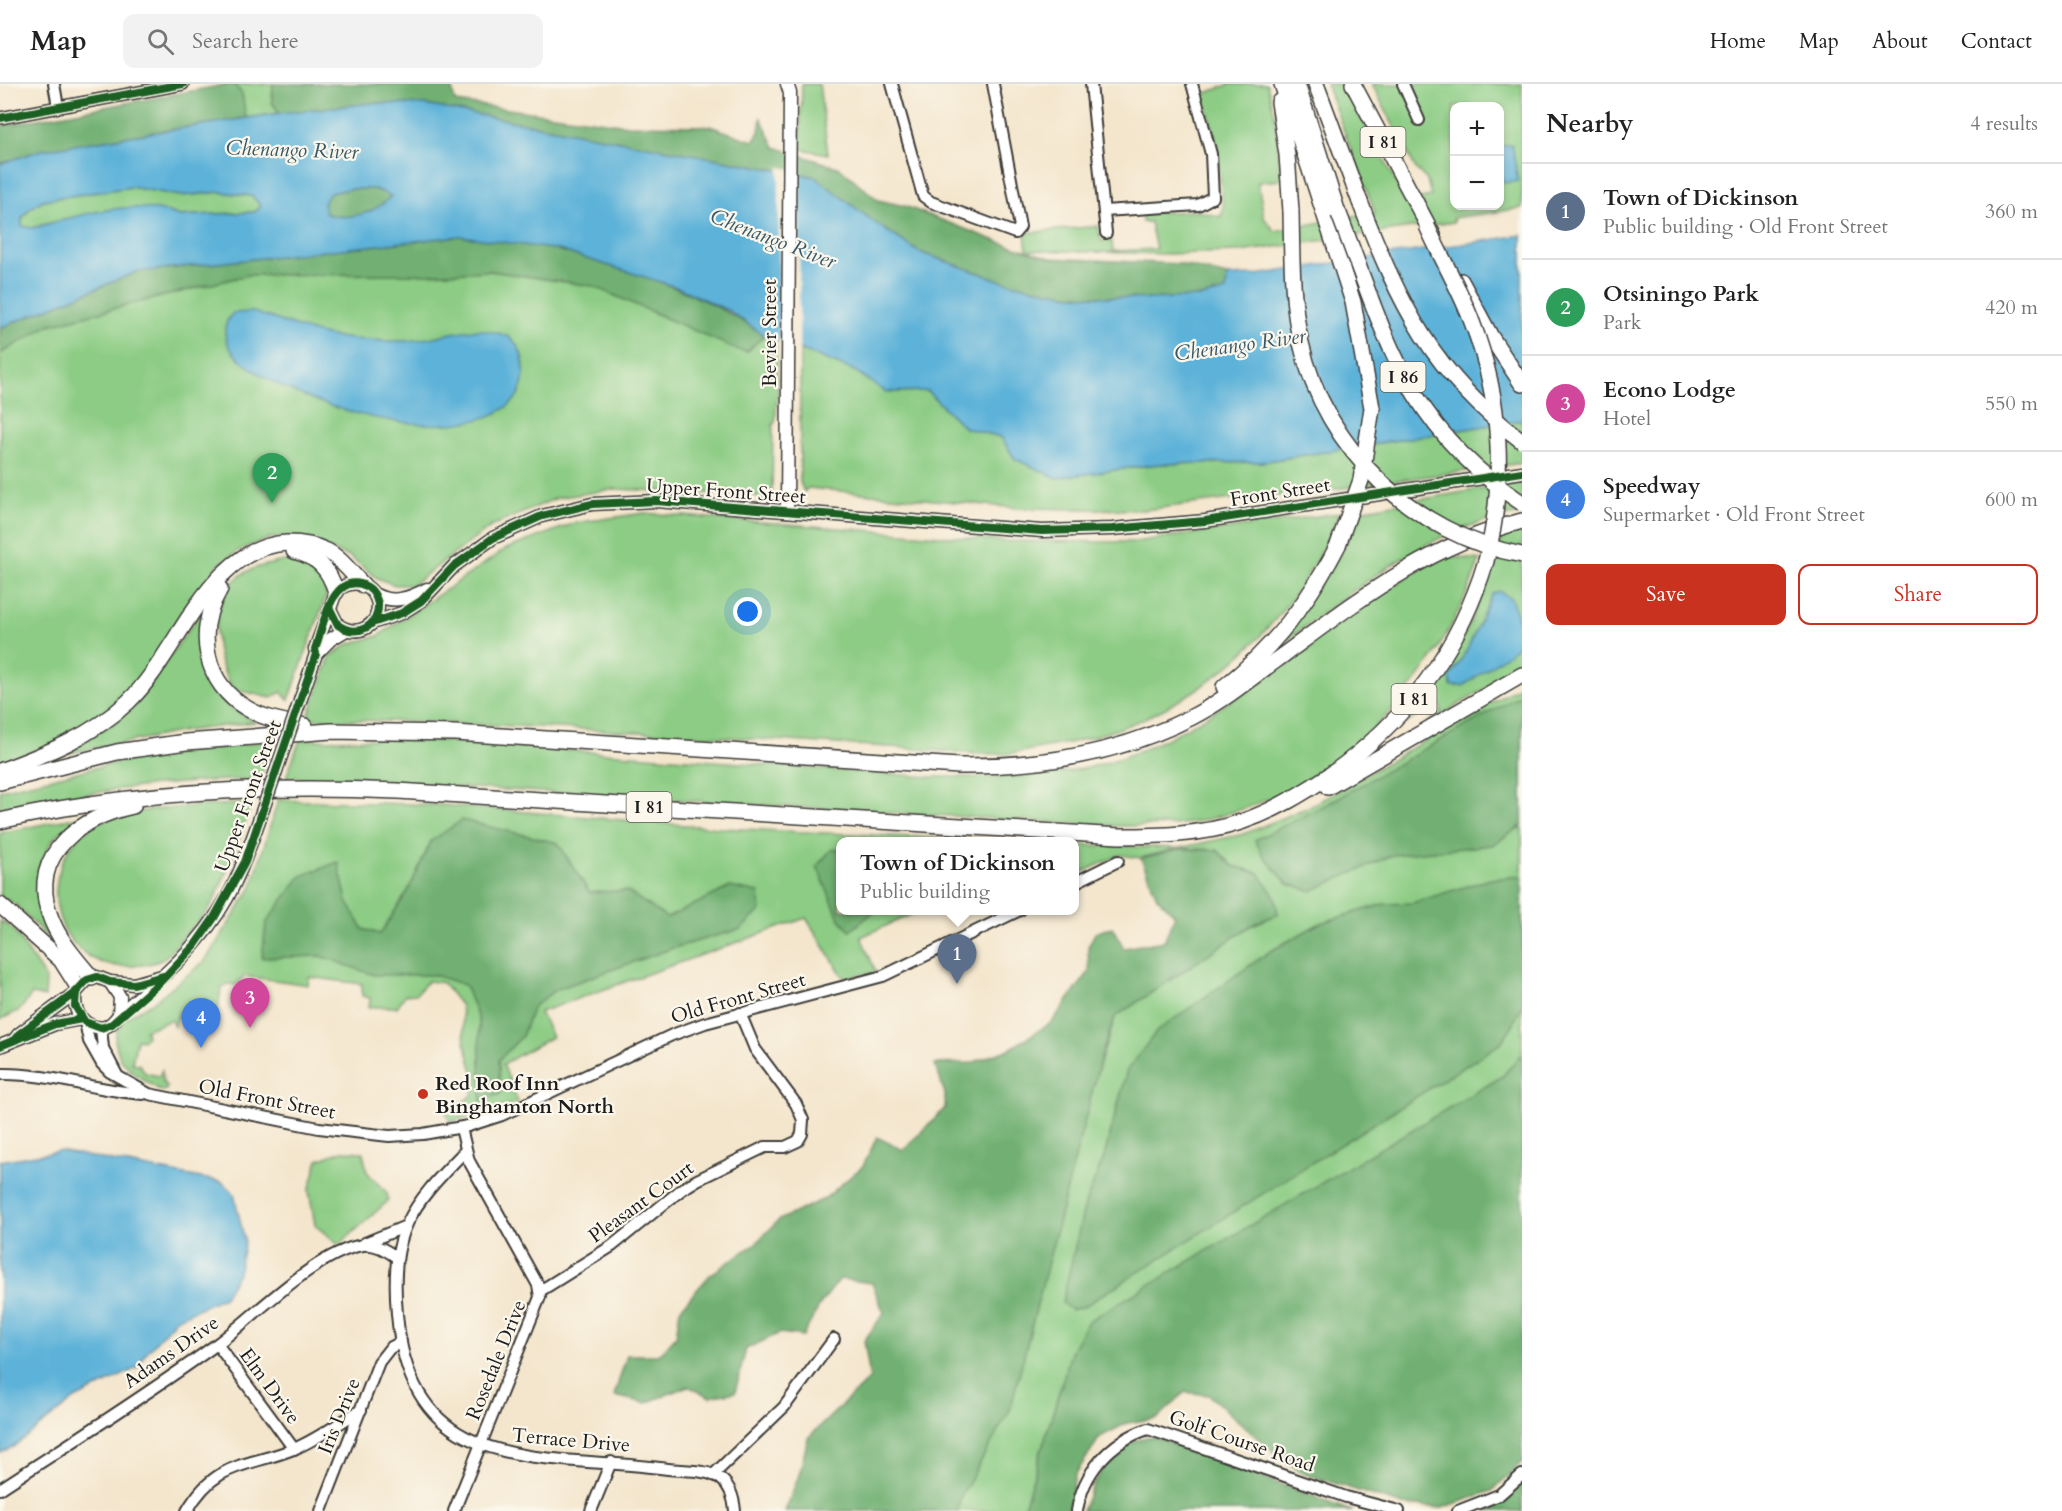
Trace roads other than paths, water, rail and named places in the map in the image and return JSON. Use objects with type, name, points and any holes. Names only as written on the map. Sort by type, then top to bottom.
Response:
[{"type":"highway","points":[[1276,84],[1287,155],[1294,294],[1301,344],[1320,399],[1345,441],[1389,490],[1426,518],[1468,539],[1522,555]]},
{"type":"highway","points":[[1282,84],[1333,211]]},
{"type":"highway","points":[[1128,742],[1191,709],[1248,666],[1301,607],[1338,545],[1361,480],[1372,408],[1372,375],[1366,328],[1297,84]]},
{"type":"highway","name":"I 86","points":[[1316,84],[1392,282],[1430,350],[1473,400],[1522,441]]},
{"type":"highway","name":"I 81","points":[[0,821],[101,802],[183,794],[269,789],[369,790],[1119,836],[1156,836],[1204,831],[1257,816],[1294,799],[1362,751],[1414,700],[1454,640],[1472,602],[1486,561],[1495,517],[1498,483],[1498,431],[1493,393],[1472,322],[1427,226],[1353,84]]},
{"type":"highway","name":"I 86","points":[[1333,211],[1387,344],[1417,399],[1467,460],[1522,503]]},
{"type":"highway","points":[[1427,226],[1448,256],[1491,337],[1522,384]]},
{"type":"highway","points":[[0,782],[117,752],[186,742],[331,731],[455,733],[966,766],[1045,763],[1087,755],[1181,722],[1215,704],[1378,587],[1420,560],[1469,538],[1522,521]]},
{"type":"highway","points":[[0,771],[74,741],[109,719],[129,701],[153,673],[216,580],[242,556],[278,544],[305,544],[332,554],[363,585]]},
{"type":"highway","points":[[331,731],[260,715],[238,703],[213,673],[205,636],[208,612],[221,588],[244,565],[264,557],[293,551],[310,556],[327,571],[336,592]]},
{"type":"highway","points":[[1294,799],[1327,787],[1522,675]]},
{"type":"highway","points":[[92,978],[64,943],[49,915],[45,889],[53,858],[70,833],[100,815],[183,794]]},
{"type":"highway","points":[[0,905],[62,960],[77,990]]},
{"type":"main road","name":"Bevier Street","points":[[787,84],[790,93],[787,511]]},
{"type":"main road","name":"Front Street","points":[[1042,531],[1112,529],[1205,520],[1522,472]]},
{"type":"main road","name":"Upper Front Street","points":[[316,654],[331,639],[346,630],[360,631],[372,623],[411,608],[466,555],[493,538],[542,516],[578,506],[656,501],[1042,531]]},
{"type":"main road","points":[[336,592],[350,584],[363,585],[375,595],[379,609],[372,623]]},
{"type":"main road","name":"Upper Front Street","points":[[375,595],[387,599],[401,599],[431,588]]},
{"type":"main road","name":"Upper Front Street","points":[[101,1028],[112,1024],[119,1014],[195,945],[226,899],[244,862],[263,809],[336,592]]},
{"type":"main road","points":[[330,609],[335,622],[346,630]]},
{"type":"main road","name":"Upper Front Street","points":[[92,978],[134,984],[163,976]]},
{"type":"main road","points":[[15,1039],[92,978]]},
{"type":"main road","points":[[110,982],[120,997],[119,1014]]},
{"type":"main road","points":[[77,990],[75,1006],[83,1021]]},
{"type":"main road","points":[[0,1046],[55,1024],[83,1021],[101,1028]]},
{"type":"street","points":[[54,84],[58,107]]},
{"type":"street","points":[[0,118],[183,84]]},
{"type":"street","points":[[892,84],[923,196],[931,202],[1015,233],[1020,227],[993,84]]},
{"type":"street","points":[[1091,84],[1106,233]]},
{"type":"street","points":[[1104,211],[1198,205],[1214,197],[1215,190],[1206,130],[1192,84]]},
{"type":"street","points":[[1403,84],[1419,120]]},
{"type":"street","points":[[1079,880],[1118,861]]},
{"type":"street","name":"Old Front Street","points":[[0,1074],[34,1074],[119,1092],[149,1094],[355,1133],[423,1134],[461,1128],[502,1115],[672,1035],[740,1013],[883,976],[1010,915]]},
{"type":"street","name":"Pleasant Court","points":[[540,1291],[612,1246],[681,1190],[698,1180],[765,1147],[785,1147],[798,1141],[802,1134],[803,1120],[795,1104],[755,1049],[740,1013]]},
{"type":"street","name":"Old Front Street","points":[[83,1021],[97,1056],[110,1072],[149,1094]]},
{"type":"street","points":[[101,1028],[103,1048],[117,1075]]},
{"type":"street","name":"Rosedale Drive","points":[[454,1511],[540,1297],[540,1291],[465,1151],[461,1128]]},
{"type":"street","name":"Terrace Drive","points":[[465,1151],[428,1188],[404,1227],[396,1257],[396,1302],[406,1366],[429,1406],[455,1432],[480,1446],[535,1458],[611,1462],[713,1475]]},
{"type":"street","name":"Adams Drive","points":[[0,1489],[217,1344],[318,1265],[335,1255],[404,1227]]},
{"type":"street","points":[[362,1245],[373,1245],[396,1257]]},
{"type":"street","points":[[735,1511],[733,1497],[726,1484],[713,1475],[784,1407],[834,1339]]},
{"type":"street","name":"Iris Drive","points":[[321,1511],[383,1356],[401,1342]]},
{"type":"street","name":"Elm Drive","points":[[217,1344],[294,1449]]},
{"type":"street","points":[[187,1511],[200,1491],[223,1472],[238,1464],[294,1449],[361,1410]]},
{"type":"street","name":"Golf Course Road","points":[[1077,1511],[1081,1495],[1102,1458],[1119,1442],[1148,1430],[1346,1497],[1399,1511]]},
{"type":"street","points":[[591,1511],[611,1462]]},
{"type":"street","points":[[1458,1511],[1499,1495],[1522,1475]]},
{"type":"water","name":"Chenango River","points":[[373,103],[425,105],[815,177],[878,225],[919,252],[1002,281],[1071,295],[1146,299],[1202,297],[1226,291],[1227,276],[1255,275],[1522,235],[1522,420],[1261,462],[1158,464],[1057,478],[1015,459],[1001,437],[965,428],[927,391],[886,392],[855,371],[764,335],[729,311],[679,288],[559,250],[460,236],[137,272],[0,328],[0,164],[41,150],[280,113]],"holes":[[[131,187],[181,196],[220,192],[252,196],[261,206],[255,212],[180,216],[142,208],[124,208],[87,213],[32,228],[22,226],[22,218],[29,209],[43,200]],[[349,189],[375,189],[391,196],[377,207],[361,214],[343,217],[326,214],[323,204],[330,193]]]},
{"type":"water","points":[[1512,144],[1518,181],[1504,183],[1504,145]]},
{"type":"water","points":[[253,312],[317,333],[355,339],[403,341],[469,330],[499,333],[510,338],[521,353],[523,382],[515,400],[508,406],[481,419],[447,424],[409,423],[370,417],[294,392],[263,376],[239,359],[227,342],[226,324],[233,313]]},
{"type":"water","points":[[1498,591],[1511,598],[1519,620],[1522,644],[1463,686],[1451,686],[1450,678],[1467,650],[1492,594]]},
{"type":"water","points":[[60,1151],[222,1182],[234,1194],[245,1242],[238,1273],[224,1297],[176,1319],[146,1353],[137,1368],[75,1399],[13,1447],[0,1453],[0,1161]]},
{"type":"place","name":"Otsiningo Park","points":[[272,503]]},
{"type":"place","name":"Town of Dickinson","points":[[957,984]]},
{"type":"place","name":"Econo Lodge","points":[[250,1028]]},
{"type":"place","name":"Speedway","points":[[201,1048]]},
{"type":"place","name":"Red Roof Inn Binghamton North","points":[[423,1094]]}]
